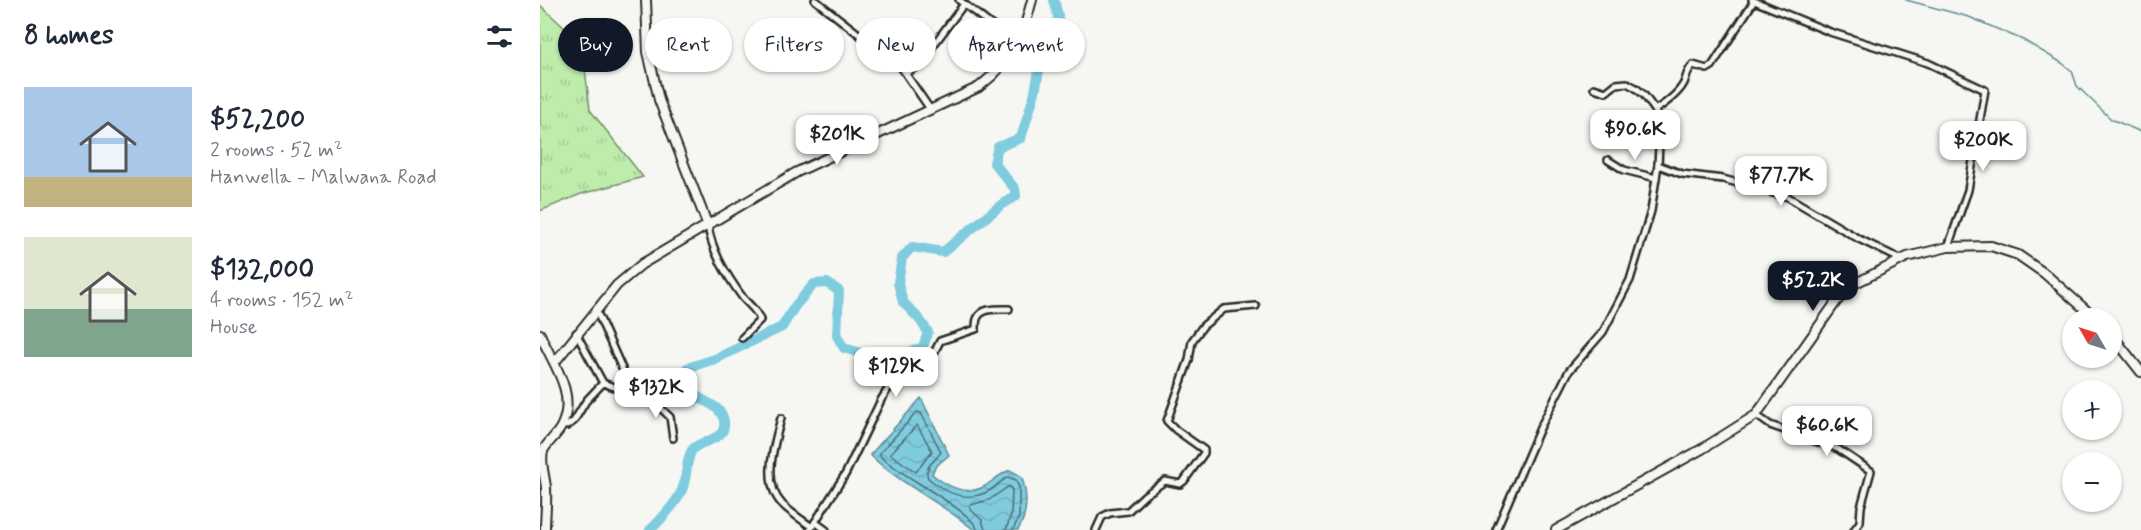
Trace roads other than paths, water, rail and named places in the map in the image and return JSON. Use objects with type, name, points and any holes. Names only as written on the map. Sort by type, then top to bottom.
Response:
[{"type":"street","points":[[646,0],[648,52],[659,100],[708,226],[711,243],[728,275],[744,299],[758,314],[760,320],[742,338]]},
{"type":"street","points":[[815,0],[901,68],[930,109]]},
{"type":"street","points":[[959,0],[982,18]]},
{"type":"street","points":[[1027,18],[1032,0]]},
{"type":"street","points":[[1655,110],[1663,106],[1683,85],[1689,68],[1693,65],[1707,69],[1712,66],[1753,1],[1830,32],[1928,63],[1985,90],[1968,190],[1948,247]]},
{"type":"street","points":[[906,73],[918,66],[964,4]]},
{"type":"street","points":[[555,362],[576,333],[617,285],[642,264],[797,172],[979,87],[996,72]]},
{"type":"street","points":[[1496,530],[1540,428],[1569,371],[1603,333],[1630,280],[1651,211],[1658,165],[1660,126],[1655,110],[1644,95],[1627,83],[1616,84],[1606,92],[1594,88]]},
{"type":"street","points":[[1608,160],[1624,170],[1656,178]]},
{"type":"street","points":[[1658,165],[1682,174],[1723,179],[1788,197],[1859,239],[1902,260]]},
{"type":"street","points":[[1556,530],[1702,449],[1756,415],[1836,302],[1852,285],[1902,260],[1948,247],[1991,246],[2018,255],[2044,273],[2084,308]]},
{"type":"street","points":[[1096,530],[1102,517],[1128,510],[1144,495],[1165,481],[1180,484],[1184,481],[1204,450],[1167,421],[1189,360],[1192,341],[1203,326],[1219,311],[1232,307],[1256,306]]},
{"type":"street","points":[[812,526],[846,473],[881,400],[902,367],[926,359],[934,353],[940,341],[976,329],[977,319],[982,312],[990,309],[1008,309]]},
{"type":"street","points":[[596,310],[624,373],[670,417],[673,438]]},
{"type":"street","points":[[576,333],[603,383],[625,391],[644,393]]},
{"type":"street","points":[[540,334],[555,362],[565,388],[567,406],[562,425],[542,450],[546,488],[545,530]]},
{"type":"street","points":[[2122,348],[2141,372]]},
{"type":"street","points":[[562,425],[567,426],[574,421],[586,401],[603,383]]},
{"type":"street","points":[[1756,415],[1770,426],[1838,450],[1871,471],[1860,522],[1854,530]]},
{"type":"street","points":[[781,418],[771,471],[774,492],[781,503],[812,526],[826,530]]},
{"type":"water","points":[[921,398],[949,455],[935,467],[932,474],[950,486],[964,490],[985,486],[1010,470],[1021,476],[1026,503],[1024,517],[1018,530],[974,530],[882,466],[870,455]]},
{"type":"waterway","points":[[650,530],[680,495],[692,450],[717,437],[724,428],[724,421],[719,411],[694,395],[687,387],[683,379],[687,368],[715,359],[782,327],[795,306],[814,284],[827,283],[839,291],[837,336],[844,348],[883,358],[901,355],[923,347],[928,332],[903,302],[898,283],[902,258],[912,247],[943,252],[1001,205],[1016,196],[1015,189],[994,163],[998,147],[1021,138],[1035,92],[1040,65],[1057,31],[1058,16],[1054,0]]},
{"type":"waterway","points":[[1906,0],[1969,17],[2023,40],[2072,71],[2077,86],[2111,119],[2141,132]]}]
